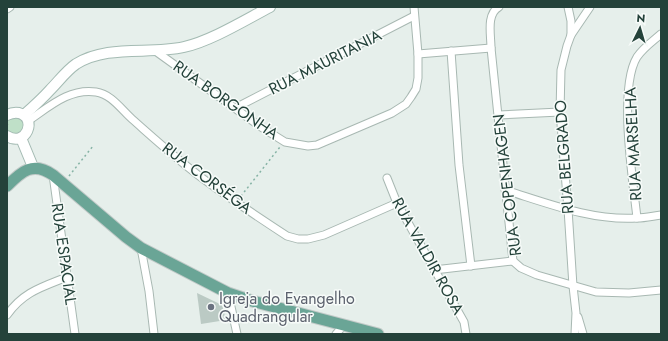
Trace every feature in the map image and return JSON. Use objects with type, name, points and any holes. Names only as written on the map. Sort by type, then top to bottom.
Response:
[{"type":"main road","points":[[7,186],[23,171],[33,167],[42,169],[53,175],[141,248],[228,293],[339,330],[378,334]]},
{"type":"street","points":[[26,118],[67,72],[76,64],[90,57],[120,52],[184,47],[198,42],[270,7]]},
{"type":"street","name":"RUA BORGONHA","points":[[154,50],[261,127],[285,142],[308,146],[317,145],[397,110],[406,104],[416,89],[418,78],[418,54],[414,7]]},
{"type":"street","name":"RUA COPENHAGEN","points":[[499,7],[492,13],[491,48],[513,261],[521,268],[537,275],[596,292],[629,293],[661,290]]},
{"type":"street","points":[[568,7],[572,35]]},
{"type":"street","name":"RUA BELGRADO","points":[[575,334],[576,313],[560,112],[560,70],[572,35],[590,7]]},
{"type":"street","name":"RUA MAURITANIA","points":[[236,108],[414,16]]},
{"type":"street","name":"RUA MARSELHA","points":[[637,218],[629,138],[628,93],[631,73],[637,57],[646,46],[661,34]]},
{"type":"street","points":[[418,54],[451,50],[491,48]]},
{"type":"street","points":[[451,50],[459,165],[471,266]]},
{"type":"street","name":"RUA CORSÉGA","points":[[26,118],[75,92],[98,92],[111,98],[171,153],[208,183],[287,236],[298,239],[308,239],[324,234],[397,203]]},
{"type":"street","points":[[7,116],[13,112],[17,112],[26,118],[28,129],[21,138],[7,136]]},
{"type":"street","points":[[499,115],[560,112]]},
{"type":"street","points":[[21,138],[33,167]]},
{"type":"street","name":"RUA ESPACIAL","points":[[53,175],[75,334]]},
{"type":"street","name":"RUA VALDIR ROSA","points":[[387,178],[397,203],[464,322],[466,334]]},
{"type":"street","points":[[505,190],[568,209],[604,217],[637,218],[661,215]]},
{"type":"street","points":[[141,248],[154,334]]},
{"type":"street","points":[[434,270],[513,261]]},
{"type":"street","points":[[7,316],[21,298],[33,290],[67,277]]},
{"type":"street","points":[[228,293],[232,320],[237,334]]},
{"type":"street","name":"RUA BELGRADO","points":[[576,313],[583,334]]},
{"type":"path","points":[[236,202],[285,142]]},
{"type":"path","points":[[63,184],[94,146]]},
{"type":"green space","points":[[21,113],[27,133],[7,135],[7,116]]},
{"type":"building","name":"Igreja do Evangelho Quadrangular","points":[[197,293],[222,305],[226,320],[201,324]]},
{"type":"place","name":"Igreja do Evangelho Quadrangular","points":[[211,307]]}]
